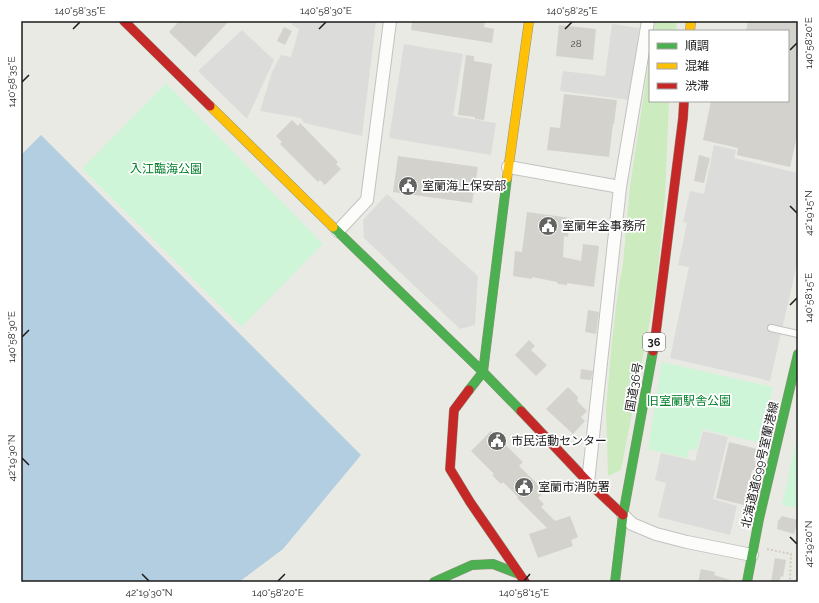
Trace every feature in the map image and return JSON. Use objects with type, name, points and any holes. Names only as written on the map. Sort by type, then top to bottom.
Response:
[{"type":"main road","points":[[525,582],[470,502],[450,469],[454,410],[483,372],[508,167],[529,21]]},
{"type":"main road","points":[[129,23],[338,231],[483,372],[588,482],[623,515]]},
{"type":"main road","name":"国道36号","points":[[615,582],[623,515],[656,332],[684,102]]},
{"type":"main road","name":"北海道道699号室蘭港線","points":[[747,582],[798,354]]},
{"type":"main road","points":[[485,524],[490,545]]},
{"type":"main road","points":[[434,582],[472,565],[487,555]]},
{"type":"main road","points":[[472,565],[493,564],[520,574]]},
{"type":"street","points":[[338,231],[367,200],[390,21]]},
{"type":"street","points":[[588,482],[620,187],[648,21]]},
{"type":"street","points":[[508,167],[620,187]]},
{"type":"street","points":[[623,515],[632,524],[656,534],[687,542],[753,550]]},
{"type":"lane","points":[[771,328],[798,334]]},
{"type":"path","points":[[753,550],[791,554],[790,582]]},
{"type":"green space","points":[[655,21],[677,21],[676,30],[654,30]]},
{"type":"green space","points":[[649,61],[649,102],[669,102],[665,197],[656,289],[621,470],[608,476],[606,409],[612,341],[623,264],[630,186]]},
{"type":"green space","name":"入江臨海公園","points":[[166,83],[323,244],[241,327],[82,169]]},
{"type":"green space","name":"旧室蘭駅舎公園","points":[[662,362],[773,387],[761,443],[702,429],[697,450],[689,449],[687,458],[648,449]]},
{"type":"green space","points":[[798,432],[798,508],[782,505]]},
{"type":"shaded area","points":[[293,21],[376,21],[362,136],[304,123],[301,118],[260,111],[272,72],[281,55],[291,57],[299,29],[292,25]]},
{"type":"shaded area","points":[[612,24],[639,28],[630,100],[560,91],[563,71],[605,76]]},
{"type":"shaded area","points":[[242,30],[274,60],[247,119],[198,71]]},
{"type":"shaded area","points":[[404,44],[463,54],[453,116],[496,123],[491,155],[389,138]]},
{"type":"shaded area","points":[[714,145],[736,150],[734,158],[798,173],[798,260],[770,381],[670,358],[689,267],[678,265],[687,223],[683,222],[690,191],[704,194]]},
{"type":"shaded area","points":[[387,194],[478,276],[475,325],[460,329],[364,238],[363,220]]},
{"type":"shaded area","points":[[703,431],[728,437],[713,499],[737,506],[730,535],[658,517],[666,483],[655,480],[661,453],[695,461]]},
{"type":"water","points":[[41,135],[361,455],[283,549],[239,582],[21,582],[21,155]]},
{"type":"building","points":[[179,21],[229,21],[195,57],[169,32]]},
{"type":"building","points":[[412,21],[485,21],[484,27],[494,29],[492,43],[411,30]]},
{"type":"building","points":[[748,21],[788,21],[798,23],[798,132],[790,167],[737,155],[738,148],[703,140],[711,102],[789,102],[789,30],[746,30]]},
{"type":"building","points":[[559,25],[596,29],[593,60],[556,56]]},
{"type":"building","points":[[284,27],[292,31],[285,45],[277,41]]},
{"type":"building","points":[[466,55],[474,56],[474,61],[492,64],[484,120],[475,119],[475,117],[458,115]]},
{"type":"building","points":[[564,94],[617,100],[609,157],[547,150],[550,127],[560,128]]},
{"type":"building","points":[[292,120],[298,126],[300,123],[338,162],[336,164],[341,169],[325,185],[320,180],[318,182],[280,144],[282,142],[276,136]]},
{"type":"building","points":[[699,155],[710,158],[704,183],[694,181]]},
{"type":"building","points":[[398,156],[478,167],[472,203],[393,192]]},
{"type":"building","points":[[527,212],[571,218],[568,237],[564,236],[563,257],[581,261],[583,244],[599,246],[594,287],[567,283],[567,285],[558,284],[557,282],[532,277],[532,279],[513,276],[515,251],[522,252]]},
{"type":"building","points":[[588,310],[599,312],[596,334],[585,332]]},
{"type":"building","points":[[529,340],[535,346],[531,350],[547,365],[536,376],[515,355]]},
{"type":"building","points":[[581,369],[593,371],[591,380],[580,379]]},
{"type":"building","points":[[568,387],[578,397],[577,401],[587,411],[581,417],[585,421],[573,434],[546,409]]},
{"type":"building","points":[[491,431],[523,462],[519,466],[545,491],[538,498],[544,504],[541,507],[555,521],[570,516],[578,537],[571,540],[573,546],[538,558],[529,534],[547,528],[503,482],[501,484],[492,475],[494,474],[471,451]]},
{"type":"building","points":[[729,442],[757,449],[754,461],[759,462],[757,471],[752,470],[744,505],[716,498]]},
{"type":"building","points":[[782,516],[798,520],[794,534],[777,529],[778,521]]},
{"type":"building","points":[[775,558],[786,560],[783,577],[781,576],[779,582],[771,582]]},
{"type":"building","points":[[701,569],[715,572],[714,575],[730,580],[730,582],[698,582]]},
{"type":"traffic: fast","points":[[469,390],[483,372],[507,178]]},
{"type":"traffic: fast","points":[[333,227],[483,372],[521,411]]},
{"type":"traffic: fast","points":[[615,582],[623,515],[653,351]]},
{"type":"traffic: fast","points":[[747,582],[759,519],[798,354]]},
{"type":"traffic: fast","points":[[434,582],[472,565],[493,564],[519,574]]},
{"type":"traffic: slow","points":[[507,178],[529,21]]},
{"type":"traffic: slow","points":[[690,30],[691,21]]},
{"type":"traffic: slow","points":[[210,106],[333,227]]},
{"type":"traffic: jam","points":[[124,21],[210,106]]},
{"type":"traffic: jam","points":[[653,351],[684,102]]},
{"type":"traffic: jam","points":[[469,390],[454,410],[450,469],[470,502],[525,582]]},
{"type":"traffic: jam","points":[[521,411],[588,482],[623,515]]},
{"type":"place","name":"室蘭海上保安部","points":[[408,186]]},
{"type":"place","name":"室蘭年金事務所","points":[[548,226]]},
{"type":"place","name":"市民活動センター","points":[[497,441]]},
{"type":"place","name":"室蘭市消防署","points":[[524,487]]}]
